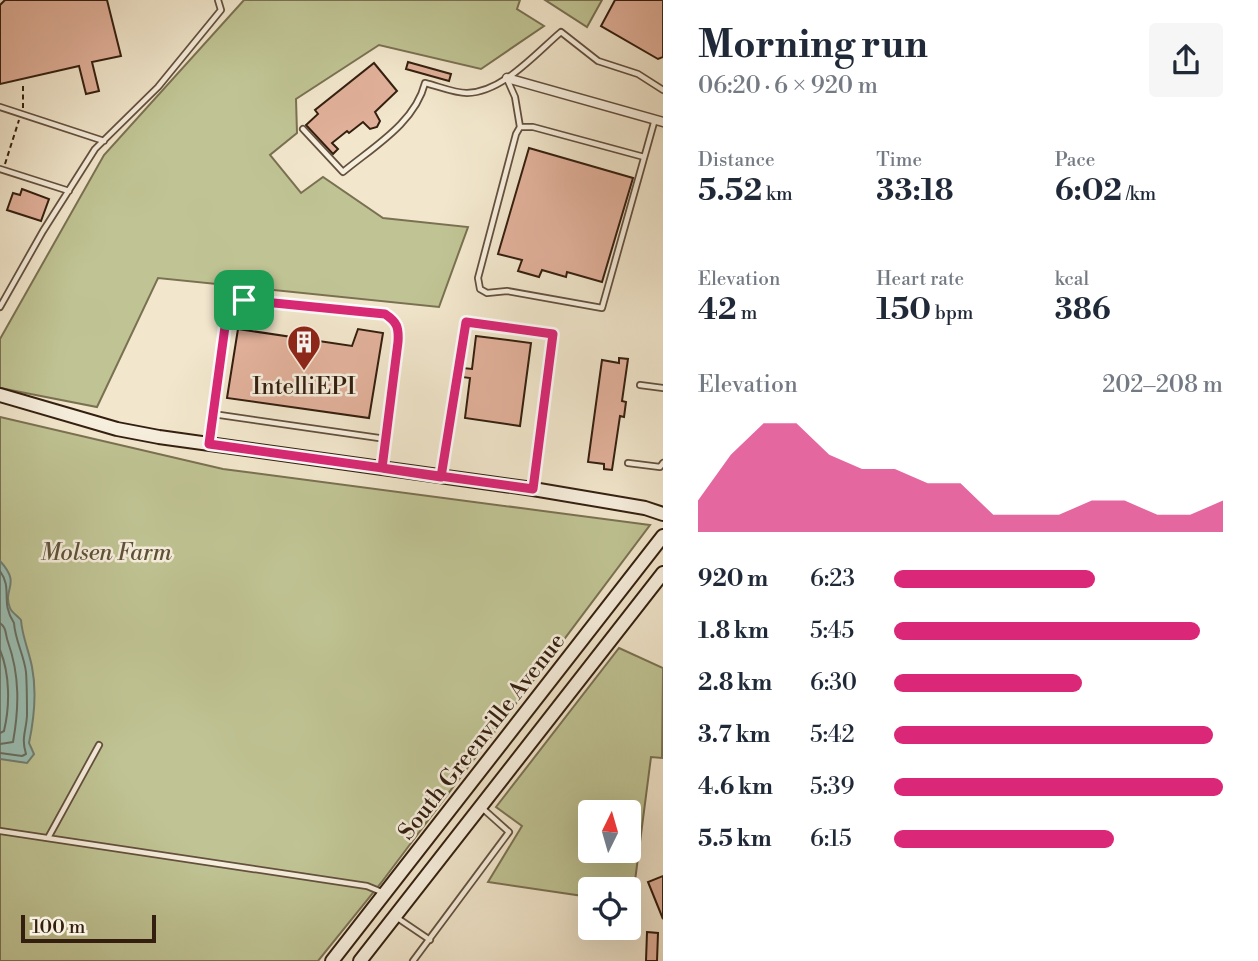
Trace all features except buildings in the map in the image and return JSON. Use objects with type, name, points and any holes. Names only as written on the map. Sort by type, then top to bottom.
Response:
[{"type":"main road","points":[[0,395],[117,429],[533,489],[645,508],[663,514]]},
{"type":"main road","name":"South Greenville Avenue","points":[[332,961],[663,536]]},
{"type":"main road","name":"South Greenville Avenue","points":[[360,961],[663,573]]},
{"type":"main road","points":[[381,898],[395,916]]},
{"type":"street","points":[[507,78],[659,120]]},
{"type":"lane","points":[[0,307],[95,149],[158,88],[221,10],[218,0]]},
{"type":"lane","points":[[303,129],[343,172],[405,121],[422,97],[425,83],[464,93],[486,91],[507,78],[561,32],[598,61],[638,74],[663,90]]},
{"type":"lane","points":[[507,78],[515,97],[520,127],[478,278],[480,289],[487,293],[507,291],[602,308],[644,157],[659,120]]},
{"type":"lane","points":[[0,107],[104,141]]},
{"type":"lane","points":[[520,127],[533,127],[644,157]]},
{"type":"lane","points":[[2,169],[69,191]]},
{"type":"lane","points":[[209,444],[227,312],[232,303],[244,300],[385,314],[396,321],[399,330],[382,468]]},
{"type":"lane","points":[[441,477],[466,322],[553,334],[533,489]]},
{"type":"lane","points":[[640,385],[663,388]]},
{"type":"lane","points":[[213,414],[386,439]]},
{"type":"lane","points":[[628,463],[660,467],[663,463]]},
{"type":"lane","points":[[48,838],[99,745]]},
{"type":"lane","points":[[414,961],[509,832],[481,806]]},
{"type":"lane","points":[[0,831],[367,886],[381,898]]},
{"type":"lane","points":[[395,916],[430,940]]},
{"type":"path","points":[[2,169],[21,114],[23,84]]},
{"type":"green space","points":[[244,0],[520,0],[517,9],[544,26],[481,69],[379,45],[296,99],[297,133],[270,155],[301,193],[323,177],[383,218],[468,227],[439,307],[158,278],[97,407],[0,388],[0,339],[104,155]]},
{"type":"green space","points":[[545,0],[602,0],[587,27]]},
{"type":"green space","name":"Molsen Farm","points":[[0,417],[223,469],[650,525],[381,883],[318,961],[0,961]]},
{"type":"green space","points":[[619,648],[663,668],[662,758],[651,757],[641,834],[641,800],[578,800],[578,863],[637,863],[635,877],[578,877],[578,895],[488,882],[522,826],[496,807]]},
{"type":"water","points":[[0,561],[10,576],[8,601],[11,610],[21,620],[34,676],[34,705],[29,743],[34,754],[27,763],[0,759]]},
{"type":"place","name":"IntelliEPI","points":[[304,372]]},
{"type":"route","points":[[244,300],[232,303],[227,312],[209,444],[302,457],[533,489],[553,334],[466,322],[441,477],[382,468],[398,342],[399,330],[396,321],[385,314],[244,300]]}]
